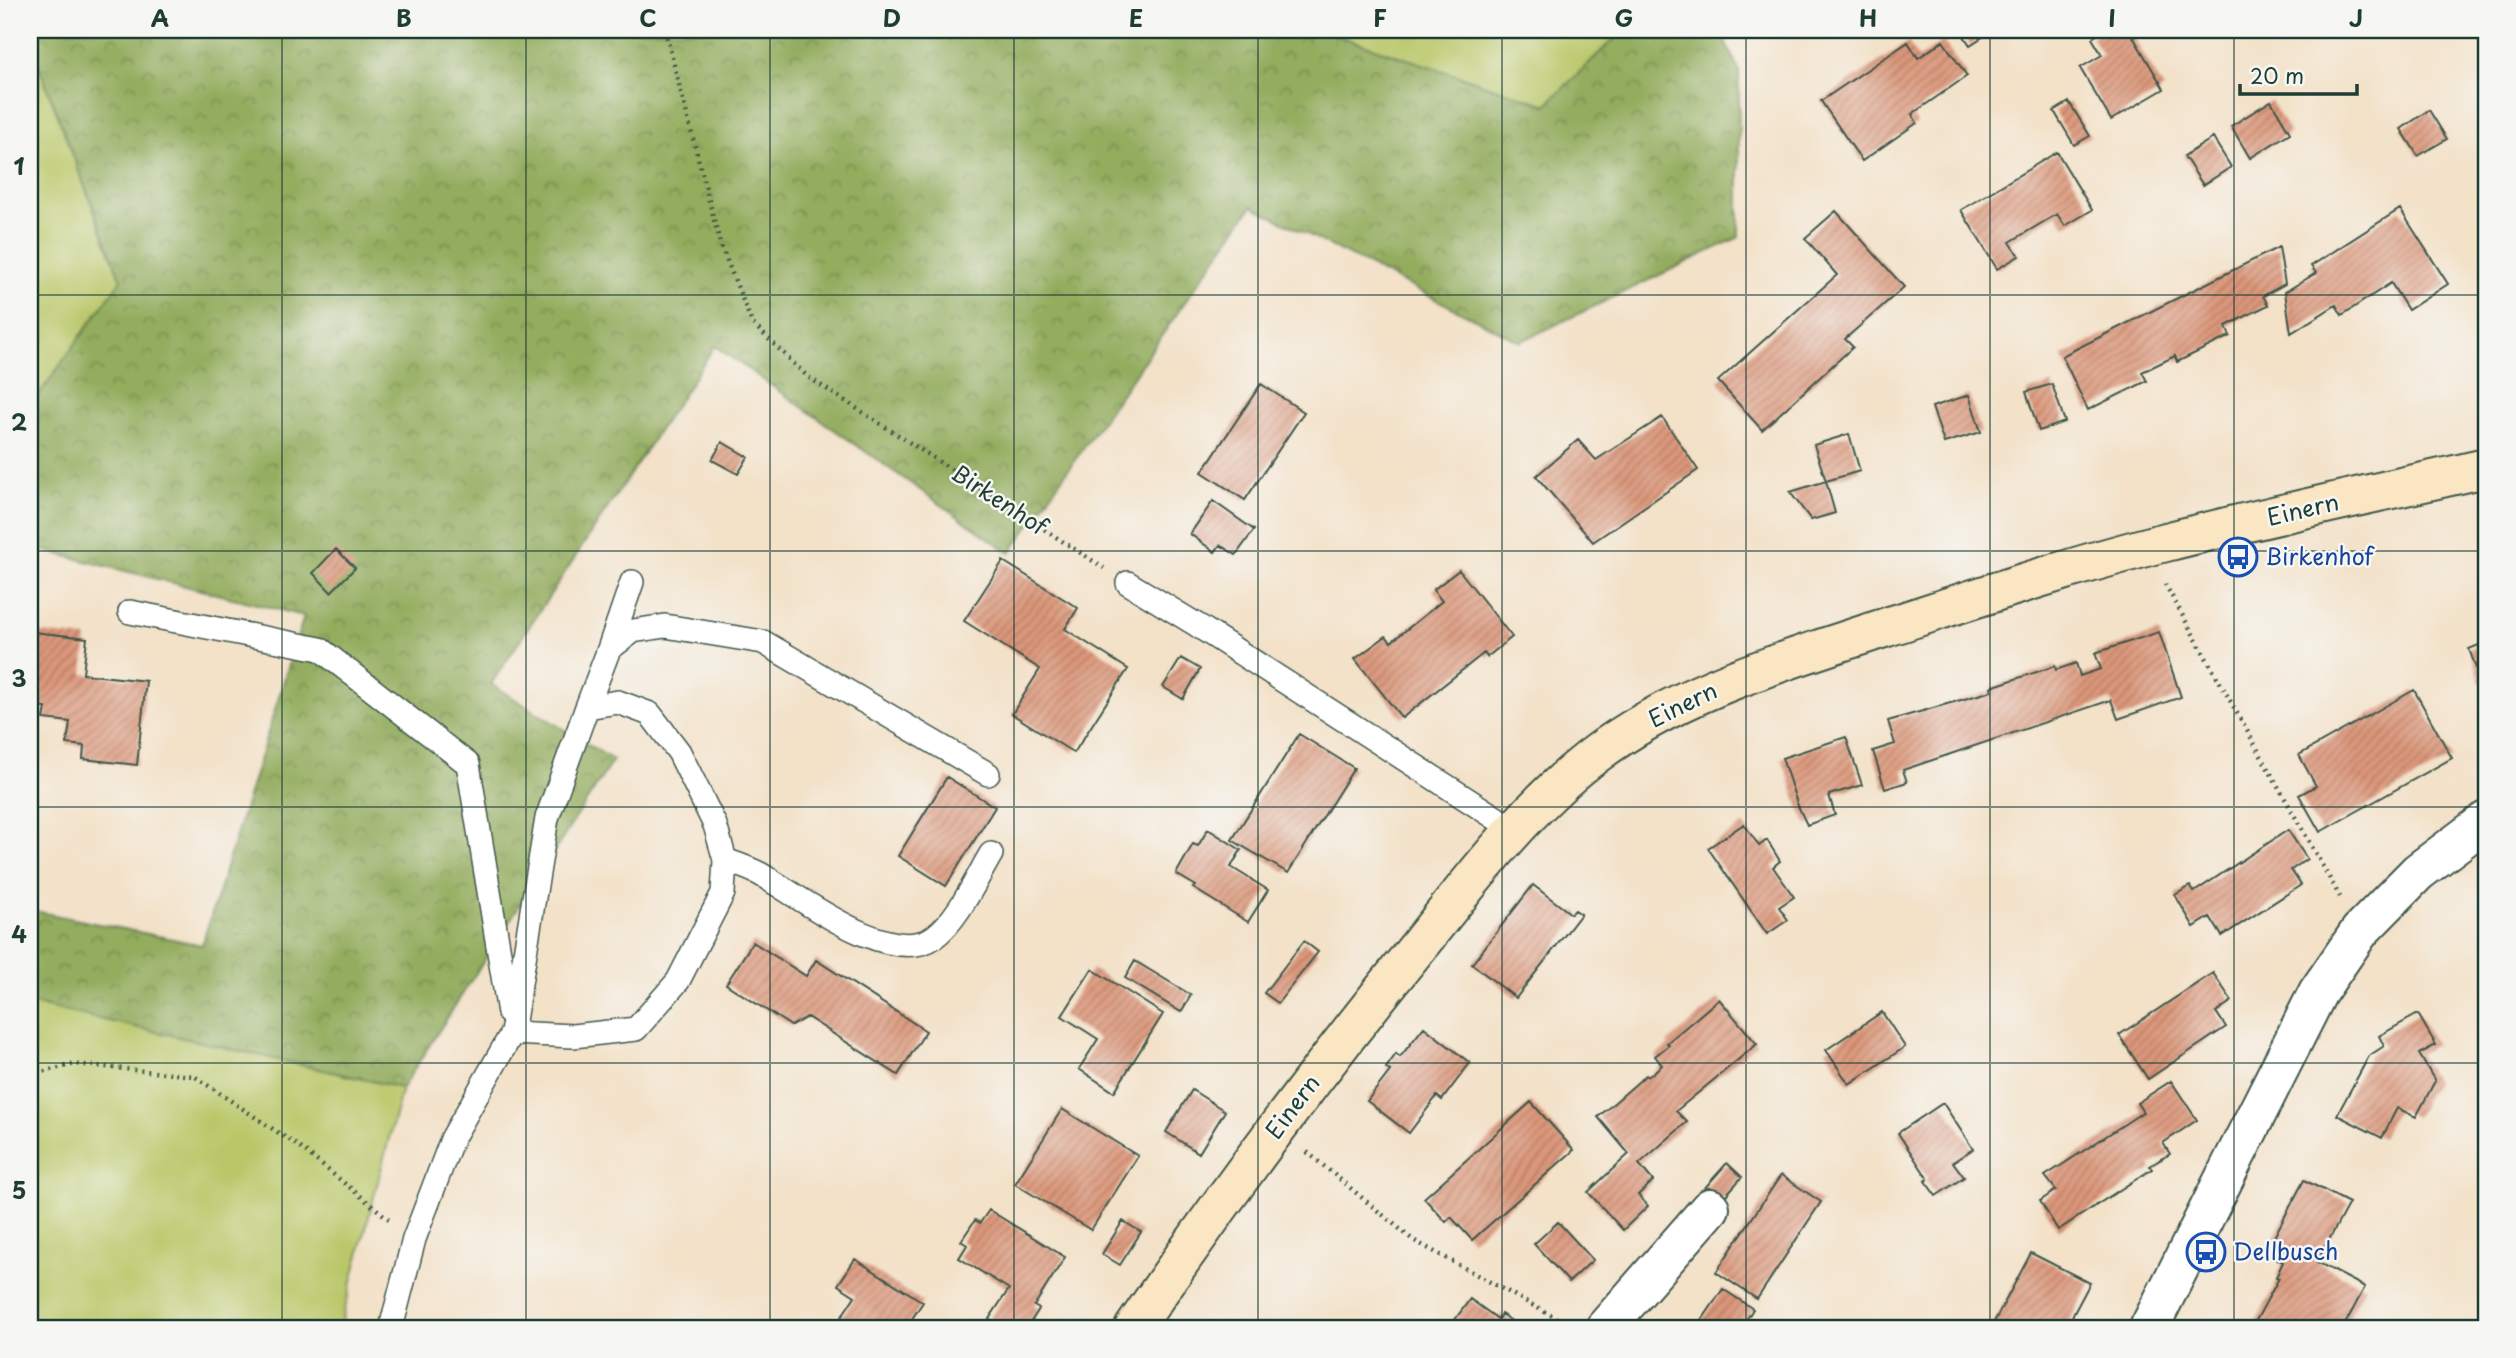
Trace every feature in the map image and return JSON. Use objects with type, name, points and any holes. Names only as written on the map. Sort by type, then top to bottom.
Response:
[{"type":"main road","name":"Einern","points":[[1135,1328],[1277,1128],[1394,976],[1513,829],[1590,759],[1621,736],[1679,704],[1778,663],[2068,570],[2163,542],[2486,468]]},
{"type":"street","points":[[2149,1328],[2318,992],[2360,931],[2418,872],[2486,821]]},
{"type":"street","points":[[1605,1328],[1710,1208]]},
{"type":"lane","points":[[391,1328],[414,1240],[452,1139],[512,1033],[547,818],[632,582]]},
{"type":"lane","points":[[1129,583],[1513,829]]},
{"type":"lane","points":[[130,612],[320,649],[468,764],[512,1033]]},
{"type":"lane","points":[[608,649],[633,631],[665,626],[763,642],[988,774]]},
{"type":"lane","points":[[512,1033],[573,1036],[636,1029],[678,981],[723,893],[725,860],[715,825],[679,752],[650,714],[618,702],[587,707]]},
{"type":"lane","points":[[725,860],[756,872],[863,935],[901,946],[931,939],[948,924],[991,853]]},
{"type":"path","name":"Birkenhof","points":[[665,30],[720,243],[752,323],[808,377],[1129,583]]},
{"type":"path","points":[[2163,542],[2161,576],[2339,893]]},
{"type":"path","points":[[30,1075],[75,1063],[194,1076],[298,1146],[414,1240]]},
{"type":"path","points":[[1277,1128],[1413,1240],[1574,1328]]},
{"type":"green space","points":[[30,30],[1320,30],[1546,105],[1623,30],[1719,30],[1739,70],[1739,237],[1520,342],[1252,206],[1010,553],[715,346],[491,684],[613,760],[402,1088],[30,1003],[30,910],[202,945],[304,616],[30,547],[30,407],[121,280],[30,43]]},
{"type":"green space","points":[[1320,30],[1623,30],[1546,105]]},
{"type":"green space","points":[[30,43],[121,281],[30,407]]},
{"type":"green space","points":[[30,1003],[402,1088],[340,1328],[30,1328]]},
{"type":"building","points":[[1960,30],[1993,30],[1970,45]]},
{"type":"building","points":[[2098,30],[2129,30],[2164,89],[2111,120],[2080,68],[2102,55],[2092,38],[2100,33]]},
{"type":"building","points":[[1943,41],[1967,76],[1912,114],[1917,123],[1862,161],[1821,101],[1908,42],[1918,58]]},
{"type":"building","points":[[2271,101],[2290,133],[2250,158],[2231,126]]},
{"type":"building","points":[[2069,102],[2090,136],[2074,145],[2054,111]]},
{"type":"building","points":[[2429,110],[2447,139],[2418,156],[2401,129]]},
{"type":"building","points":[[2213,138],[2231,167],[2203,185],[2184,156]]},
{"type":"building","points":[[2057,152],[2092,210],[2065,226],[2057,214],[2010,242],[2019,256],[1997,269],[1961,210]]},
{"type":"building","points":[[2400,209],[2448,284],[2408,310],[2391,283],[2342,315],[2336,305],[2291,333],[2285,292],[2316,273],[2311,266]]},
{"type":"building","points":[[1836,211],[1904,287],[1845,339],[1853,347],[1762,430],[1718,381],[1837,275],[1805,238]]},
{"type":"building","points":[[2279,247],[2285,284],[2263,296],[2268,305],[2226,326],[2230,336],[2177,362],[2175,356],[2142,372],[2147,381],[2088,410],[2062,356]]},
{"type":"building","points":[[1261,384],[1304,412],[1245,500],[1202,472]]},
{"type":"building","points":[[2052,384],[2065,422],[2039,431],[2026,392]]},
{"type":"building","points":[[1969,395],[1981,432],[1944,443],[1932,407]]},
{"type":"building","points":[[1662,417],[1698,470],[1593,542],[1536,476],[1578,440],[1596,460]]},
{"type":"building","points":[[1849,434],[1860,471],[1826,481],[1814,445]]},
{"type":"building","points":[[722,442],[748,457],[738,474],[712,460]]},
{"type":"building","points":[[1826,481],[1835,513],[1811,520],[1790,492]]},
{"type":"building","points":[[1213,501],[1254,530],[1236,555],[1220,545],[1215,552],[1190,534]]},
{"type":"building","points":[[336,549],[355,568],[331,592],[313,573]]},
{"type":"building","points":[[1003,561],[1078,608],[1065,629],[1128,669],[1074,753],[1012,714],[1040,669],[964,621]]},
{"type":"building","points":[[1459,570],[1512,637],[1487,657],[1484,653],[1402,718],[1355,659],[1386,636],[1391,642],[1442,601],[1433,590]]},
{"type":"building","points":[[33,632],[87,638],[83,674],[146,681],[137,765],[83,759],[84,746],[67,744],[70,722],[44,719],[46,708],[30,706]]},
{"type":"building","points":[[2159,632],[2181,697],[2118,719],[2111,700],[1903,770],[1907,782],[1885,789],[1873,751],[1895,744],[1888,721],[1992,691],[1991,687],[2055,666],[2056,670],[2076,663],[2080,676],[2101,669],[2095,653]]},
{"type":"building","points":[[2486,642],[2486,695],[2469,649]]},
{"type":"building","points":[[1181,658],[1200,669],[1183,699],[1163,687]]},
{"type":"building","points":[[2414,690],[2452,758],[2320,832],[2299,795],[2316,786],[2299,755]]},
{"type":"building","points":[[1299,734],[1354,768],[1288,873],[1232,840]]},
{"type":"building","points":[[1846,737],[1862,785],[1829,795],[1835,815],[1807,825],[1782,758]]},
{"type":"building","points":[[947,777],[995,807],[946,886],[898,856]]},
{"type":"building","points":[[1744,824],[1759,846],[1767,840],[1780,861],[1773,867],[1794,897],[1779,907],[1788,920],[1767,934],[1708,848]]},
{"type":"building","points":[[1208,829],[1241,850],[1231,867],[1268,890],[1248,922],[1193,888],[1196,886],[1176,874],[1193,844],[1198,846]]},
{"type":"building","points":[[2288,830],[2307,859],[2291,870],[2301,885],[2222,936],[2210,917],[2194,927],[2175,895],[2190,886],[2194,892]]},
{"type":"building","points":[[1533,885],[1571,914],[1575,910],[1581,914],[1516,998],[1472,964]]},
{"type":"building","points":[[1304,941],[1318,952],[1278,1003],[1264,993]]},
{"type":"building","points":[[753,942],[806,976],[816,960],[926,1031],[898,1075],[807,1017],[791,1026],[726,984]]},
{"type":"building","points":[[1135,961],[1191,995],[1181,1012],[1125,978]]},
{"type":"building","points":[[1092,969],[1163,1014],[1114,1092],[1079,1069],[1098,1039],[1062,1016]]},
{"type":"building","points":[[2213,973],[2232,1001],[2216,1012],[2226,1027],[2148,1079],[2119,1035]]},
{"type":"building","points":[[1719,999],[1757,1044],[1676,1111],[1687,1122],[1639,1164],[1653,1181],[1638,1195],[1648,1206],[1623,1230],[1588,1192],[1629,1154],[1598,1117],[1646,1075],[1648,1077],[1662,1065],[1655,1056]]},
{"type":"building","points":[[1882,1012],[1905,1047],[1849,1084],[1826,1050]]},
{"type":"building","points":[[2418,1014],[2436,1045],[2419,1054],[2435,1081],[2416,1117],[2397,1108],[2382,1138],[2337,1115],[2369,1056],[2384,1046],[2379,1036]]},
{"type":"building","points":[[1424,1027],[1470,1063],[1442,1100],[1437,1096],[1409,1133],[1367,1101],[1390,1071],[1386,1068],[1396,1054],[1400,1057]]},
{"type":"building","points":[[2171,1081],[2197,1120],[2163,1143],[2170,1154],[2150,1166],[2152,1169],[2058,1230],[2040,1201],[2056,1190],[2045,1176],[2143,1112],[2137,1103]]},
{"type":"building","points":[[1192,1090],[1225,1111],[1199,1153],[1166,1132]]},
{"type":"building","points":[[1531,1102],[1574,1150],[1472,1240],[1451,1217],[1446,1222],[1424,1198]]},
{"type":"building","points":[[1943,1103],[1973,1149],[1953,1162],[1964,1177],[1936,1196],[1898,1133]]},
{"type":"building","points":[[1062,1109],[1138,1156],[1091,1230],[1015,1184]]},
{"type":"building","points":[[1727,1163],[1742,1177],[1719,1203],[1703,1190]]},
{"type":"building","points":[[1781,1175],[1821,1202],[1757,1299],[1716,1272]]},
{"type":"building","points":[[2304,1180],[2349,1203],[2317,1262],[2365,1287],[2343,1328],[2252,1328],[2279,1278],[2276,1277],[2283,1262],[2271,1256],[2278,1242],[2273,1239]]},
{"type":"building","points":[[989,1210],[1065,1257],[1034,1306],[1039,1309],[1027,1328],[1003,1328],[989,1319],[1009,1289],[959,1258],[967,1245],[961,1241],[975,1220],[980,1223]]},
{"type":"building","points":[[1123,1221],[1141,1232],[1120,1265],[1102,1254]]},
{"type":"building","points":[[1558,1222],[1593,1260],[1569,1282],[1534,1244]]},
{"type":"building","points":[[2031,1253],[2090,1283],[2066,1328],[1995,1328],[1992,1326]]},
{"type":"building","points":[[855,1259],[923,1302],[906,1328],[834,1328],[855,1296],[838,1285]]},
{"type":"building","points":[[1723,1289],[1753,1309],[1741,1328],[1709,1328],[1700,1323]]},
{"type":"building","points":[[1470,1299],[1498,1319],[1501,1314],[1522,1328],[1449,1328]]},
{"type":"place","name":"Birkenhof","points":[[2238,557]]},
{"type":"place","name":"Dellbusch","points":[[2206,1252]]}]
